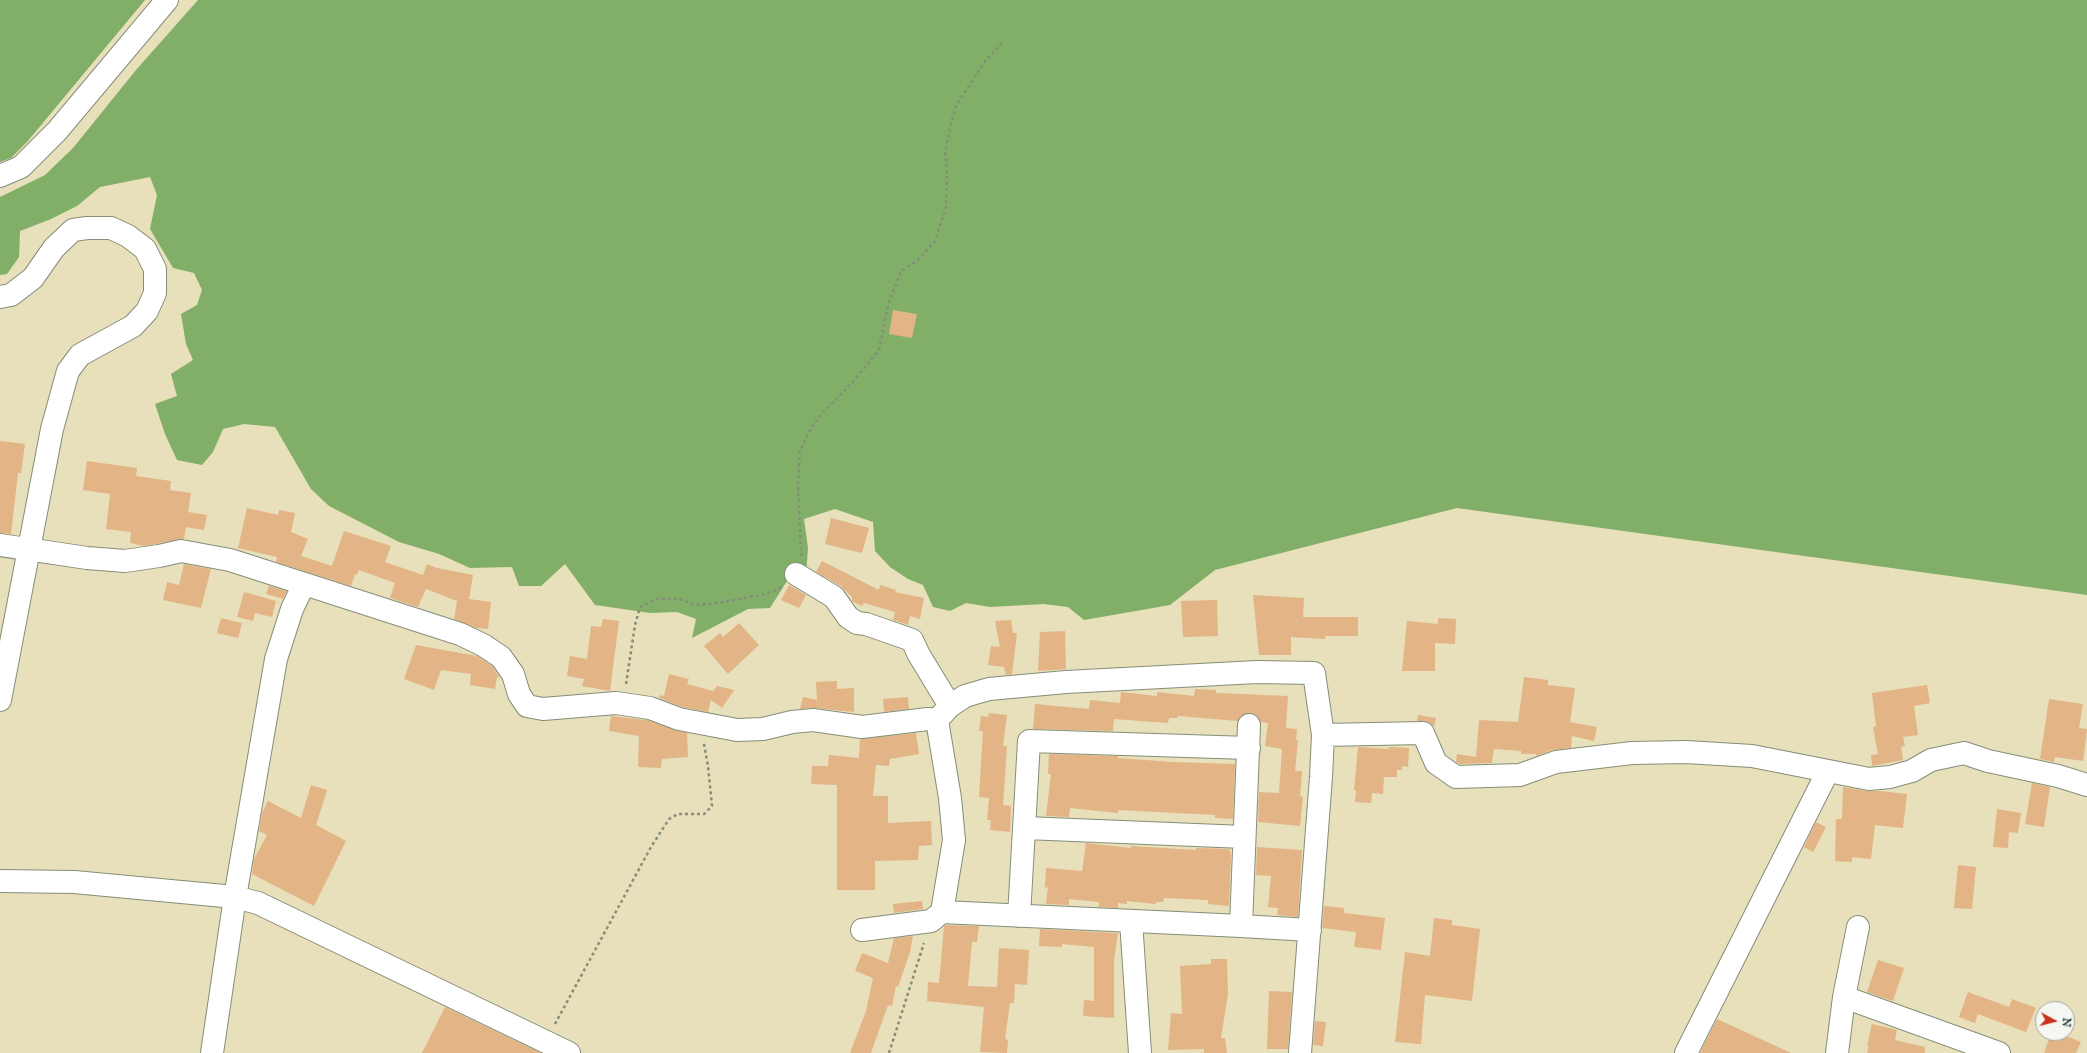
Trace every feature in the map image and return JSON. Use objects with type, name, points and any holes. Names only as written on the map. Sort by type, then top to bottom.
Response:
[{"type":"street","points":[[0,176],[21,167],[57,131],[167,0]]},
{"type":"street","points":[[0,297],[11,295],[33,278],[54,248],[73,230],[88,228],[111,228],[128,236],[145,249],[155,269],[155,293],[148,311],[133,326],[80,355],[68,371],[52,429],[0,700]]},
{"type":"street","points":[[0,545],[28,550],[125,561],[181,551],[201,553],[230,560],[460,634],[483,644],[501,657],[513,674],[519,694],[527,706],[543,709],[623,704],[650,708],[679,720],[737,730],[763,729],[792,722],[813,720],[862,727],[928,719],[943,713],[965,696],[989,689],[1066,682],[1257,672],[1314,673],[1323,735],[1300,1053]]},
{"type":"street","points":[[796,574],[834,597],[848,617],[857,623],[866,624],[912,640],[943,713],[954,840],[937,917]]},
{"type":"street","points":[[212,1053],[235,897],[276,659],[292,609],[304,584]]},
{"type":"street","points":[[1241,926],[1249,725]]},
{"type":"street","points":[[1323,735],[1423,733],[1436,763],[1456,777],[1520,775],[1556,762],[1632,754],[1686,752],[1752,756],[1869,779],[1890,777],[1912,771],[1931,760],[1964,753],[1988,761],[2058,776],[2087,785]]},
{"type":"street","points":[[1019,916],[1029,740],[1249,748]]},
{"type":"street","points":[[1686,1053],[1828,771]]},
{"type":"street","points":[[1025,828],[1244,838]]},
{"type":"street","points":[[0,881],[74,882],[235,897],[258,903],[569,1053]]},
{"type":"street","points":[[862,930],[937,917],[1019,916],[1310,930]]},
{"type":"street","points":[[1131,921],[1140,1053]]},
{"type":"street","points":[[1837,1053],[1844,997],[1858,927]]},
{"type":"street","points":[[1844,997],[1999,1053]]},
{"type":"path","points":[[623,704],[632,639],[640,606],[656,598],[680,599],[694,605],[706,605],[761,595],[777,590],[796,574],[801,559],[802,534],[798,485],[800,451],[811,428],[824,411],[851,384],[879,350],[888,305],[901,271],[918,260],[935,241],[946,207],[947,169],[945,152],[956,106],[986,60],[1004,41]]},
{"type":"path","points":[[546,1042],[651,847],[669,819],[678,814],[704,814],[712,806],[708,766],[700,724]]},
{"type":"path","points":[[890,1053],[937,917]]},
{"type":"green space","points":[[0,0],[145,0],[27,142],[11,158],[0,162]]},
{"type":"green space","points":[[198,0],[2087,0],[2087,595],[1457,508],[1215,570],[1170,605],[1084,620],[1068,607],[1044,604],[990,607],[966,603],[950,611],[933,607],[923,585],[908,579],[890,567],[875,551],[873,522],[835,509],[804,519],[808,548],[806,576],[787,581],[770,608],[748,609],[692,638],[696,619],[677,612],[650,613],[595,605],[565,564],[541,586],[519,586],[512,567],[470,568],[439,554],[399,542],[329,506],[311,489],[275,427],[244,424],[223,429],[213,452],[202,465],[177,460],[165,434],[155,404],[177,396],[171,374],[193,360],[186,344],[181,314],[197,305],[202,290],[194,273],[173,268],[150,229],[157,195],[150,177],[100,187],[77,206],[51,219],[20,231],[19,257],[7,274],[0,275],[0,197],[45,175],[73,148],[136,70]]},
{"type":"building","points":[[893,310],[917,314],[912,338],[889,334]]},
{"type":"building","points":[[0,441],[25,444],[21,473],[18,473],[11,534],[0,533]]},
{"type":"building","points":[[87,461],[137,468],[136,476],[171,481],[170,490],[191,493],[188,512],[207,515],[204,530],[186,527],[184,539],[144,546],[130,543],[131,532],[106,529],[110,494],[83,490]]},
{"type":"building","points":[[247,508],[278,515],[279,510],[295,513],[291,532],[308,539],[301,556],[332,566],[344,531],[391,546],[385,562],[423,575],[427,564],[437,568],[473,575],[469,599],[491,602],[488,629],[476,628],[454,619],[457,601],[426,589],[418,607],[390,598],[395,583],[359,570],[357,575],[355,574],[351,586],[276,562],[277,557],[238,548]]},
{"type":"building","points":[[831,518],[869,528],[862,553],[825,544]]},
{"type":"building","points":[[822,561],[879,590],[880,585],[896,590],[895,592],[924,598],[920,619],[910,616],[908,625],[893,620],[895,612],[864,603],[862,606],[852,601],[852,597],[841,586],[816,572]]},
{"type":"building","points":[[184,564],[211,569],[201,608],[163,600],[167,582],[179,585]]},
{"type":"building","points":[[789,585],[806,595],[799,608],[781,600]]},
{"type":"building","points":[[269,586],[287,591],[283,599],[266,594]]},
{"type":"building","points":[[244,592],[276,601],[272,617],[255,613],[253,621],[237,617]]},
{"type":"building","points":[[1253,595],[1304,598],[1303,617],[1358,617],[1358,636],[1325,636],[1325,639],[1291,637],[1291,655],[1259,655]]},
{"type":"building","points":[[1217,600],[1218,636],[1183,637],[1181,601]]},
{"type":"building","points":[[221,618],[242,623],[238,638],[217,633]]},
{"type":"building","points":[[1438,618],[1456,619],[1455,644],[1435,643],[1435,671],[1402,671],[1407,621],[1438,624]]},
{"type":"building","points":[[603,619],[619,621],[610,691],[582,686],[584,679],[567,676],[570,656],[587,659],[591,626],[601,627]]},
{"type":"building","points":[[1011,620],[1013,633],[1017,633],[1012,674],[1006,675],[1004,667],[988,665],[991,646],[1000,647],[995,621]]},
{"type":"building","points":[[739,623],[759,645],[728,674],[704,646],[720,633],[723,637]]},
{"type":"building","points":[[1065,631],[1066,669],[1038,671],[1040,632]]},
{"type":"building","points":[[416,645],[477,656],[492,666],[500,678],[497,677],[495,689],[470,685],[471,674],[441,670],[434,690],[404,679]]},
{"type":"building","points":[[669,674],[689,679],[687,684],[713,691],[717,686],[734,690],[722,708],[711,700],[708,712],[682,707],[659,698],[660,695],[664,696]]},
{"type":"building","points":[[1524,677],[1548,680],[1548,685],[1575,688],[1570,722],[1597,727],[1594,741],[1572,736],[1571,748],[1552,750],[1536,756],[1536,754],[1521,754],[1521,751],[1494,749],[1492,763],[1460,764],[1456,762],[1457,754],[1476,757],[1479,720],[1518,722]]},
{"type":"building","points":[[837,681],[837,689],[854,688],[854,712],[815,708],[800,709],[803,697],[817,700],[816,682]]},
{"type":"building","points":[[1927,685],[1930,703],[1914,706],[1918,735],[1903,737],[1905,746],[1901,747],[1903,760],[1872,766],[1871,755],[1878,754],[1873,727],[1876,726],[1872,693]]},
{"type":"building","points":[[1195,689],[1216,690],[1216,693],[1288,696],[1286,728],[1297,729],[1296,740],[1298,740],[1295,771],[1302,771],[1300,796],[1303,797],[1300,826],[1258,822],[1259,792],[1279,793],[1282,749],[1265,746],[1268,723],[1261,722],[1255,714],[1244,714],[1238,721],[1178,716],[1177,718],[1169,718],[1168,723],[1114,719],[1113,731],[1033,729],[1035,704],[1089,709],[1090,700],[1120,703],[1121,692],[1157,696],[1157,692],[1194,696]]},
{"type":"building","points":[[908,697],[909,709],[884,712],[883,699]]},
{"type":"building","points":[[2049,699],[2083,704],[2079,728],[2087,729],[2083,761],[2055,757],[2054,762],[2040,759]]},
{"type":"building","points":[[989,713],[1007,715],[1003,746],[1007,746],[1003,805],[1011,806],[1010,832],[990,830],[991,820],[987,820],[989,798],[979,797],[983,731],[979,731],[981,716],[988,717]]},
{"type":"building","points":[[1418,715],[1436,718],[1434,727],[1429,722],[1417,721]]},
{"type":"building","points":[[611,716],[647,720],[687,733],[688,757],[662,759],[661,768],[638,767],[639,736],[609,731]]},
{"type":"building","points":[[916,733],[919,754],[890,759],[889,766],[876,765],[873,796],[888,796],[888,823],[931,821],[932,845],[919,846],[918,860],[875,861],[875,890],[837,890],[837,785],[811,784],[812,766],[828,766],[829,755],[859,758],[860,739]]},
{"type":"building","points":[[1358,747],[1388,749],[1389,747],[1409,748],[1408,767],[1402,766],[1402,770],[1397,770],[1397,777],[1384,777],[1383,794],[1372,793],[1371,803],[1355,802],[1356,791],[1354,790]]},
{"type":"building","points":[[1049,754],[1118,756],[1118,758],[1173,762],[1235,764],[1233,819],[1215,818],[1215,815],[1118,810],[1118,813],[1070,808],[1069,817],[1046,816],[1051,774],[1048,774]]},
{"type":"building","points":[[2032,783],[2050,787],[2044,827],[2025,824]]},
{"type":"building","points":[[311,785],[327,790],[316,825],[346,841],[314,906],[252,874],[254,859],[267,835],[259,831],[262,813],[268,801],[301,818]]},
{"type":"building","points":[[1843,787],[1867,791],[1907,794],[1903,828],[1875,825],[1871,859],[1852,857],[1852,862],[1835,861],[1836,819],[1842,819]]},
{"type":"building","points":[[1997,809],[2021,813],[2018,833],[2009,832],[2008,848],[1993,847]]},
{"type":"building","points":[[1816,822],[1826,827],[1813,852],[1804,847]]},
{"type":"building","points":[[1086,843],[1131,848],[1131,846],[1196,850],[1196,848],[1229,849],[1231,853],[1229,906],[1208,904],[1208,900],[1164,898],[1163,902],[1156,902],[1155,904],[1127,901],[1127,904],[1118,903],[1118,908],[1099,907],[1099,902],[1069,899],[1069,905],[1046,904],[1048,887],[1045,888],[1046,868],[1082,871]]},
{"type":"building","points":[[1257,847],[1302,850],[1298,917],[1277,915],[1278,908],[1268,907],[1271,876],[1256,875]]},
{"type":"building","points":[[1958,865],[1976,867],[1972,909],[1954,908]]},
{"type":"building","points":[[922,901],[923,909],[894,913],[893,904]]},
{"type":"building","points":[[1324,906],[1344,908],[1344,913],[1385,918],[1381,950],[1354,947],[1356,932],[1322,928]]},
{"type":"building","points":[[1434,918],[1452,920],[1452,925],[1480,929],[1472,1001],[1425,995],[1421,1044],[1395,1042],[1405,952],[1430,956]]},
{"type":"building","points":[[944,926],[979,926],[977,942],[972,942],[968,986],[997,987],[999,948],[1029,950],[1027,985],[1015,984],[1014,1003],[1010,1003],[1005,1039],[1008,1040],[1007,1053],[980,1052],[984,1007],[927,1001],[928,982],[939,983]]},
{"type":"building","points":[[1040,929],[1118,933],[1114,959],[1114,1018],[1083,1016],[1084,1000],[1094,1001],[1094,947],[1062,944],[1062,947],[1039,946]]},
{"type":"building","points":[[913,936],[910,952],[898,987],[896,986],[892,1006],[888,1005],[871,1053],[850,1053],[866,1011],[873,978],[855,971],[862,953],[888,963],[894,938]]},
{"type":"building","points":[[1211,959],[1227,959],[1228,994],[1221,1038],[1225,1038],[1227,1053],[1204,1053],[1204,1049],[1168,1050],[1171,1013],[1182,1014],[1180,966],[1211,964]]},
{"type":"building","points":[[1878,960],[1904,968],[1893,1001],[1867,992]]},
{"type":"building","points":[[1269,991],[1292,992],[1288,1049],[1267,1049]]},
{"type":"building","points":[[1968,992],[2009,1007],[2012,999],[2035,1008],[2026,1032],[1978,1014],[1975,1023],[1959,1017]]},
{"type":"building","points":[[445,1007],[539,1052],[540,1053],[422,1053]]},
{"type":"building","points":[[1717,1019],[1791,1053],[1700,1053]]},
{"type":"building","points":[[1315,1021],[1326,1022],[1323,1046],[1313,1045]]},
{"type":"building","points":[[1872,1024],[1897,1030],[1895,1040],[1925,1047],[1925,1053],[1867,1053]]},
{"type":"building","points":[[2075,1040],[2081,1042],[2076,1053],[2044,1053],[2048,1041],[2075,1041]]}]
